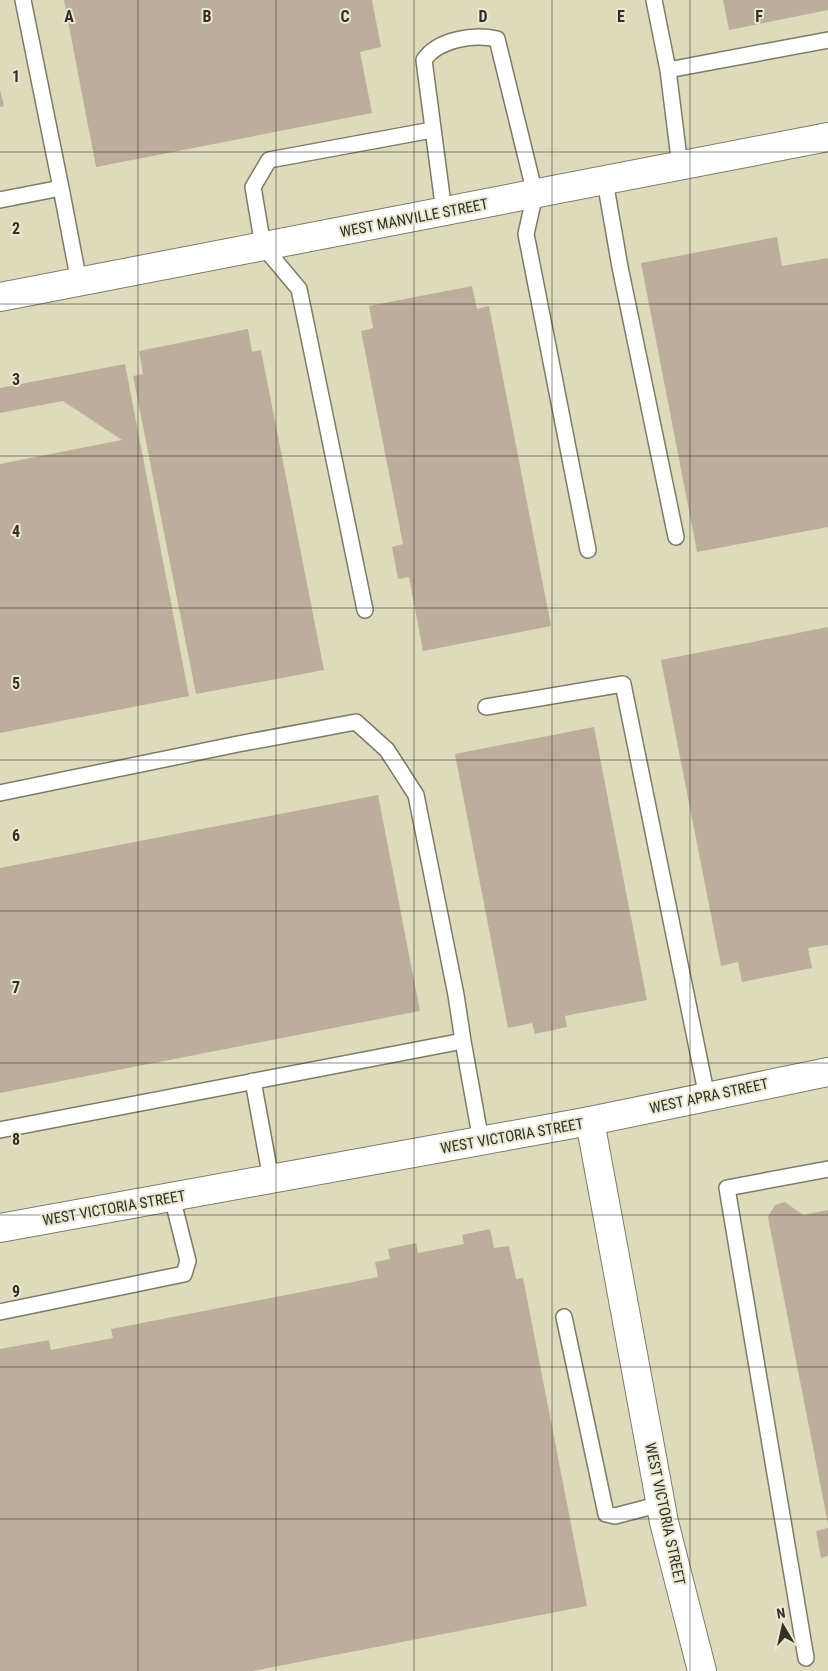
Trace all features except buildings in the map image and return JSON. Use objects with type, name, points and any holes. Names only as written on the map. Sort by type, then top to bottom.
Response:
[{"type":"street","name":"WEST MANVILLE STREET","points":[[0,297],[828,138]]},
{"type":"street","name":"WEST APRA STREET","points":[[590,1121],[828,1072]]},
{"type":"street","name":"WEST VICTORIA STREET","points":[[0,1228],[590,1121],[661,1504],[702,1671]]},
{"type":"lane","points":[[23,0],[80,282]]},
{"type":"lane","points":[[654,0],[668,70],[680,166]]},
{"type":"lane","points":[[444,212],[423,63],[428,53],[455,39],[482,36],[497,39],[536,194],[526,234],[588,550]]},
{"type":"lane","points":[[668,70],[828,40]]},
{"type":"lane","points":[[366,610],[300,289],[263,246],[253,187],[269,160],[432,130]]},
{"type":"lane","points":[[605,180],[620,267],[676,537]]},
{"type":"lane","points":[[0,200],[61,188]]},
{"type":"lane","points":[[486,707],[623,684],[707,1097]]},
{"type":"lane","points":[[0,793],[238,744],[356,722],[387,750],[416,794],[456,995],[481,1141]]},
{"type":"lane","points":[[0,1130],[463,1041]]},
{"type":"lane","points":[[253,1081],[271,1178]]},
{"type":"lane","points":[[806,1658],[727,1188],[828,1169]]},
{"type":"lane","points":[[0,1312],[184,1274],[188,1261],[172,1197]]},
{"type":"lane","points":[[564,1317],[606,1514],[615,1516],[661,1504]]},
{"type":"shaded area","points":[[0,0],[828,0],[828,1671],[0,1671]]}]
